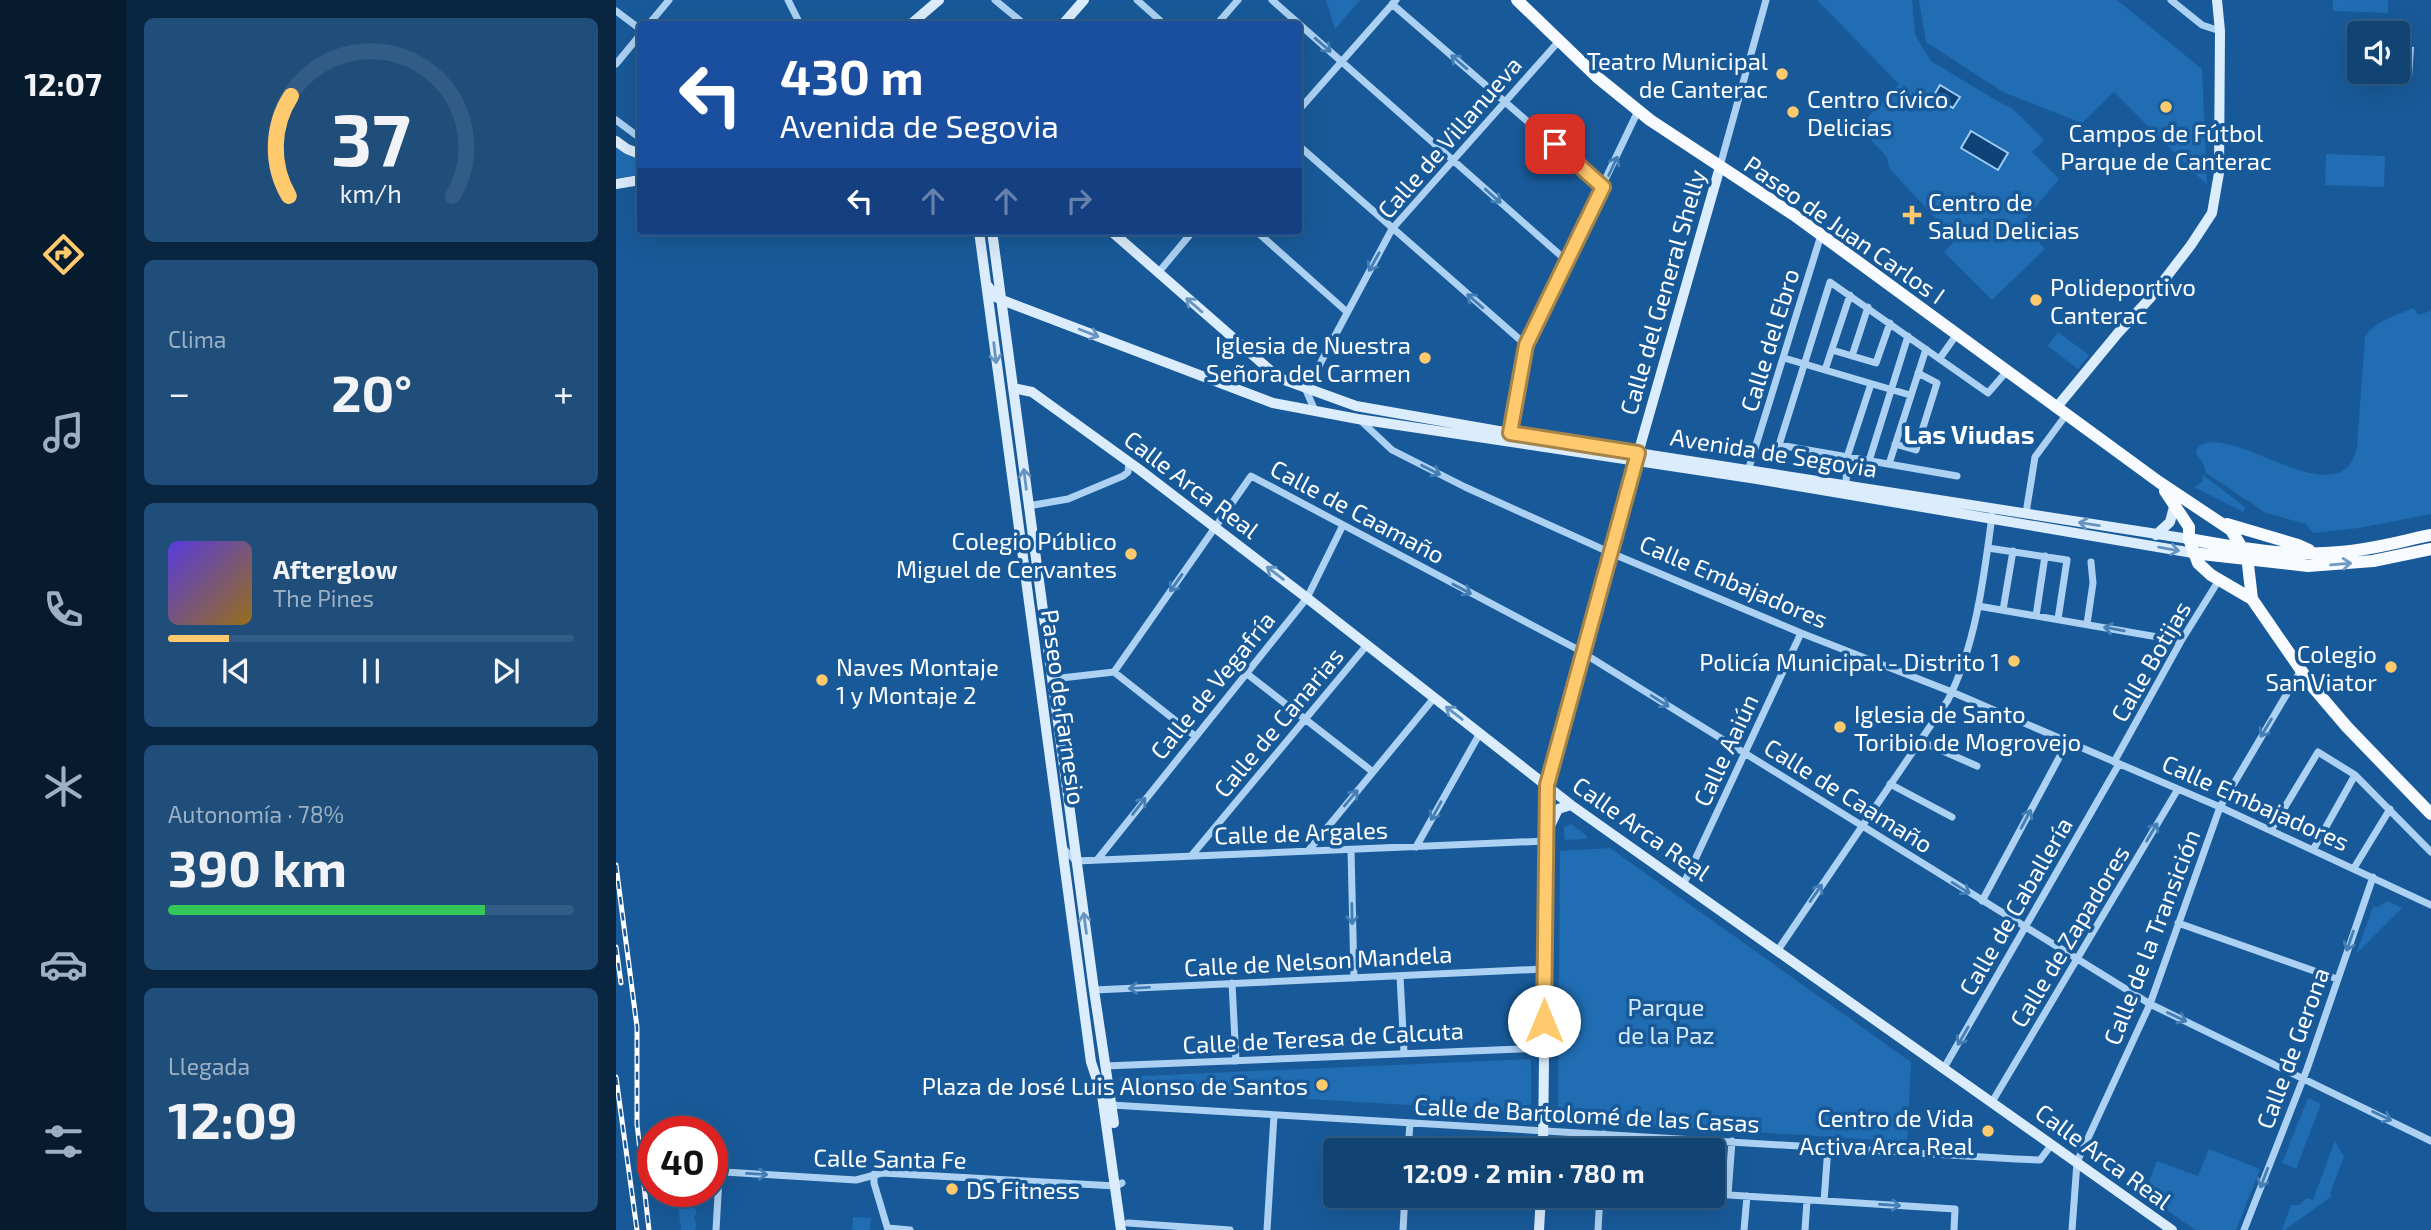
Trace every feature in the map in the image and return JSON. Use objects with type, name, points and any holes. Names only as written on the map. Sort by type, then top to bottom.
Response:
[{"type":"main road","points":[[914,21],[939,0]]},
{"type":"main road","points":[[1066,21],[1084,0]]},
{"type":"main road","name":"Paseo de Juan Carlos I","points":[[1517,0],[1638,111],[1821,235],[2159,482],[2231,530],[2247,560],[2252,594],[2301,669],[2347,727],[2431,814]]},
{"type":"main road","points":[[2061,411],[2118,332],[2151,297],[2191,245],[2212,213],[2220,173],[2220,31],[2217,0]]},
{"type":"main road","points":[[616,141],[637,153]]},
{"type":"main road","name":"Calle del General Shelly","points":[[1544,1138],[1547,785],[1720,167]]},
{"type":"main road","points":[[616,184],[637,180]]},
{"type":"main road","name":"Paseo de Farnesio","points":[[980,235],[1091,1062],[1102,1095],[1126,1228]]},
{"type":"main road","name":"Paseo de Farnesio","points":[[993,235],[1111,1105],[1119,1185]]},
{"type":"main road","name":"Avenida de Segovia","points":[[1115,235],[1282,380],[1375,411],[1510,433],[1724,475],[1992,514],[2026,513],[2156,535],[2189,533]]},
{"type":"main road","points":[[987,285],[996,297],[1002,300],[1273,403],[1359,419]]},
{"type":"main road","points":[[1273,403],[1280,393],[1282,380]]},
{"type":"main road","points":[[1002,405],[1007,393],[1013,388]]},
{"type":"main road","name":"Calle Arca Real","points":[[1013,388],[1032,393],[1129,462],[1572,805],[2172,1230]]},
{"type":"main road","name":"Avenida de Segovia","points":[[1359,419],[1637,457],[1750,469],[1846,484],[2193,553]]},
{"type":"main road","name":"Paseo de Juan Carlos I","points":[[2159,482],[2175,503],[2199,563],[2222,581],[2252,594]]},
{"type":"main road","points":[[2156,535],[2170,522],[2175,503]]},
{"type":"main road","points":[[2207,516],[2197,518],[2189,533],[2247,560],[2370,548],[2431,535]]},
{"type":"main road","points":[[2221,523],[2298,545],[2316,554]]},
{"type":"main road","points":[[2193,553],[2308,566],[2341,565],[2431,549]]},
{"type":"main road","points":[[2222,581],[2237,582],[2243,579],[2247,560]]},
{"type":"main road","points":[[2252,594],[2262,571],[2273,563]]},
{"type":"main road","name":"Calle del General Shelly","points":[[1546,841],[1555,812],[1564,806],[1572,805]]},
{"type":"main road","points":[[1539,1230],[1540,1208]]},
{"type":"street","points":[[652,21],[669,0]]},
{"type":"street","points":[[788,0],[798,21]]},
{"type":"street","points":[[995,0],[1020,21]]},
{"type":"street","points":[[1137,0],[1161,21]]},
{"type":"street","points":[[1220,21],[1238,0]]},
{"type":"street","points":[[1272,0],[1296,21]]},
{"type":"street","name":"Calle del General Shelly","points":[[1720,167],[1766,0]]},
{"type":"street","points":[[2171,0],[2202,25],[2220,31]]},
{"type":"street","points":[[1302,106],[1394,2],[1603,187]]},
{"type":"street","points":[[616,11],[637,27]]},
{"type":"street","points":[[1302,27],[1568,262]]},
{"type":"street","points":[[616,64],[637,39]]},
{"type":"street","name":"Calle de Villanueva","points":[[1306,390],[1392,229],[1559,41]]},
{"type":"street","points":[[1510,433],[1526,345],[1638,111]]},
{"type":"street","points":[[616,120],[637,136]]},
{"type":"street","points":[[1302,149],[1526,345]]},
{"type":"street","points":[[1158,273],[1190,235]]},
{"type":"street","points":[[1260,235],[1347,312]]},
{"type":"street","name":"Calle del Ebro","points":[[1750,469],[1821,235]]},
{"type":"street","points":[[1957,476],[1779,445],[1830,282],[1988,393],[2007,371]]},
{"type":"street","points":[[1825,370],[1850,295]]},
{"type":"street","points":[[1852,356],[1867,307]]},
{"type":"street","points":[[1832,350],[1876,363],[1890,323]]},
{"type":"street","points":[[1940,358],[1957,334]]},
{"type":"street","points":[[1869,461],[1908,336]]},
{"type":"street","points":[[1889,464],[1926,349]]},
{"type":"street","points":[[1784,358],[1910,395]]},
{"type":"street","points":[[1895,444],[1916,450],[1937,383],[1918,373]]},
{"type":"street","points":[[1846,484],[1847,457],[1871,384]]},
{"type":"street","points":[[1306,390],[1315,411]]},
{"type":"street","points":[[2026,513],[2035,457],[2061,411]]},
{"type":"street","name":"Calle Embajadores","points":[[1359,419],[1392,450],[1465,487],[1611,553],[1801,633],[1952,692],[2220,807],[2431,905]]},
{"type":"street","points":[[1028,506],[1082,494],[1123,476],[1128,472],[1129,462]]},
{"type":"street","points":[[1724,475],[1745,474],[1750,469]]},
{"type":"street","name":"Calle de Caamaño","points":[[1215,527],[1251,476],[1584,654],[2150,1004],[2431,1140]]},
{"type":"street","points":[[1778,950],[1952,692],[1979,606],[1992,514]]},
{"type":"street","name":"Calle de Vegafría","points":[[1097,860],[1307,598],[1343,525]]},
{"type":"street","points":[[1114,671],[1215,527]]},
{"type":"street","points":[[1988,548],[2067,560],[2058,620]]},
{"type":"street","points":[[2003,610],[2013,551]]},
{"type":"street","points":[[2036,616],[2045,556]]},
{"type":"street","points":[[2087,624],[2093,583],[2091,562]]},
{"type":"street","name":"Calle Botijas","points":[[2116,763],[2181,641],[2222,581]]},
{"type":"street","points":[[1979,606],[2181,641]]},
{"type":"street","name":"Calle Aaiún","points":[[1684,883],[1801,633]]},
{"type":"street","name":"Calle de Canarias","points":[[1192,856],[1367,645]]},
{"type":"street","name":"Calle de la Transición","points":[[2072,1230],[2077,1162],[2150,1004],[2220,807],[2301,669]]},
{"type":"street","points":[[1052,679],[1114,671],[1195,736]]},
{"type":"street","points":[[1246,673],[1373,772]]},
{"type":"street","points":[[1308,851],[1434,698]]},
{"type":"street","points":[[1416,847],[1480,733]]},
{"type":"street","points":[[1920,741],[1977,766]]},
{"type":"street","points":[[1982,901],[2067,743]]},
{"type":"street","points":[[2271,830],[2318,752],[2355,775],[2431,852]]},
{"type":"street","name":"Calle de Caballería","points":[[1944,1068],[2116,763]]},
{"type":"street","points":[[2313,850],[2355,775]]},
{"type":"street","points":[[1890,784],[1952,817]]},
{"type":"street","name":"Calle de Zapadores","points":[[1993,1102],[2178,789]]},
{"type":"street","points":[[2354,868],[2390,809]]},
{"type":"street","name":"Calle de Argales","points":[[1076,860],[1546,841]]},
{"type":"street","points":[[1062,847],[1076,860]]},
{"type":"street","points":[[1351,849],[1354,978]]},
{"type":"street","name":"Calle de Gerona","points":[[2244,1230],[2304,1078],[2373,877]]},
{"type":"street","points":[[2178,923],[2337,979]]},
{"type":"street","name":"Calle de Nelson Mandela","points":[[1094,990],[1544,969]]},
{"type":"street","points":[[1400,976],[1404,1052]]},
{"type":"street","points":[[1232,983],[1236,1061]]},
{"type":"street","name":"Calle de Teresa de Calcuta","points":[[1105,1066],[1544,1048]]},
{"type":"street","name":"Calle de Bartolomé de las Casas","points":[[1111,1105],[2040,1160],[2052,1144]]},
{"type":"street","points":[[1267,1230],[1274,1115]]},
{"type":"street","points":[[1409,1138],[1410,1123]]},
{"type":"street","points":[[1604,1134],[1604,1138]]},
{"type":"street","points":[[1728,1195],[1732,1141]]},
{"type":"street","points":[[1824,1201],[1828,1147]]},
{"type":"street","name":"Calle Santa Fe","points":[[716,1230],[719,1178],[725,1172],[856,1180],[874,1174],[904,1174],[1119,1185]]},
{"type":"street","points":[[874,1174],[874,1183],[888,1229],[910,1230]]},
{"type":"street","points":[[1725,1195],[1955,1209],[1954,1230]]},
{"type":"street","points":[[1744,1230],[1746,1196]]},
{"type":"street","points":[[1805,1230],[1807,1200]]},
{"type":"street","points":[[1403,1230],[1404,1208]]},
{"type":"street","points":[[1598,1230],[1599,1208]]},
{"type":"street","points":[[1126,1228],[1230,1230]]},
{"type":"green space","points":[[1326,0],[1360,0],[1335,29]]},
{"type":"green space","points":[[1817,0],[1912,0],[1915,35],[1931,61],[2013,109],[2044,140],[2032,152],[2059,179],[2022,223],[2045,249],[1992,300],[1944,252],[1956,240],[1889,168],[1887,157],[1859,127],[1899,84]]},
{"type":"green space","name":"Campos de Fútbol Parque de Canterac","points":[[1919,0],[2117,0],[2202,69],[2207,185],[2114,92],[2082,123],[2003,92],[1926,42]]},
{"type":"green space","points":[[2333,0],[2388,0],[2388,13],[2333,11]]},
{"type":"green space","points":[[616,146],[624,154],[637,157],[637,175],[616,178]]},
{"type":"green space","points":[[2326,154],[2385,156],[2384,187],[2325,185]]},
{"type":"green space","points":[[2414,308],[2418,315],[2431,311],[2431,514],[2359,528],[2313,533],[2306,524],[2266,513],[2206,473],[2196,450],[2210,442],[2231,445],[2307,472],[2329,475],[2347,467],[2357,446],[2365,337],[2380,323]]},
{"type":"green space","points":[[2058,332],[2089,355],[2078,369],[2048,346]]},
{"type":"green space","points":[[2203,475],[2245,507],[2243,512],[2194,487],[2202,482]]},
{"type":"green space","points":[[1571,824],[1587,836],[1586,839],[1564,838],[1564,827]]},
{"type":"green space","name":"Parque de la Paz","points":[[1610,848],[1911,1062],[1907,1142],[1558,1119],[1560,851]]},
{"type":"green space","points":[[2388,901],[2402,908],[2356,954],[2373,907]]},
{"type":"green space","name":"Plaza de José Luis Alonso de Santos","points":[[1531,1059],[1531,1104],[1527,1106],[1528,1112],[1121,1088],[1120,1077]]},
{"type":"green space","points":[[2308,1098],[2321,1104],[2296,1169],[2282,1163]]},
{"type":"green space","points":[[2335,1141],[2344,1157],[2330,1193],[2332,1196],[2282,1230],[2291,1205],[2300,1205],[2306,1198],[2313,1200]]},
{"type":"green space","points":[[2209,1149],[2260,1169],[2236,1230],[2195,1230],[2144,1194],[2157,1161],[2198,1176]]},
{"type":"green space","points":[[678,1207],[694,1207],[697,1212],[694,1218],[695,1230],[681,1230]]},
{"type":"green space","points":[[853,1217],[871,1218],[870,1230],[852,1230]]},
{"type":"shaded area","points":[[2410,48],[2413,48],[2410,77]]},
{"type":"shaded area","points":[[1940,85],[1960,97],[1953,108],[1933,97]]},
{"type":"shaded area","points":[[1971,131],[2008,153],[1998,170],[1961,148]]},
{"type":"railway","points":[[616,865],[637,1027],[637,1124],[649,1230]]},
{"type":"railway","points":[[616,947],[621,983]]},
{"type":"railway","points":[[616,1077],[637,1230]]},
{"type":"place","name":"Teatro Municipal de Canterac","points":[[1782,74]]},
{"type":"place","name":"Campos de Fútbol Parque de Canterac","points":[[2166,107]]},
{"type":"place","name":"Centro Cívico Delicias","points":[[1793,112]]},
{"type":"place","name":"Centro de Salud Delicias","points":[[1912,215]]},
{"type":"place","name":"Polideportivo Canterac","points":[[2036,300]]},
{"type":"place","name":"Iglesia de Nuestra Señora del Carmen","points":[[1425,358]]},
{"type":"place","name":"Colegio Público Miguel de Cervantes","points":[[1131,554]]},
{"type":"place","name":"Policía Municipal - Distrito 1","points":[[2014,661]]},
{"type":"place","name":"Colegio San Viator","points":[[2391,667]]},
{"type":"place","name":"Naves Montaje 1 y Montaje 2","points":[[822,680]]},
{"type":"place","name":"Iglesia de Santo Toribio de Mogrovejo","points":[[1840,727]]},
{"type":"place","name":"Plaza de José Luis Alonso de Santos","points":[[1322,1085]]},
{"type":"place","name":"Centro de Vida Activa Arca Real","points":[[1988,1131]]},
{"type":"place","name":"DS Fitness","points":[[952,1189]]},
{"type":"district","name":"Las Viudas","points":[[1969,433]]},
{"type":"route","points":[[1544,1021],[1547,785],[1638,453],[1510,433],[1526,345],[1603,187],[1555,144]]}]
